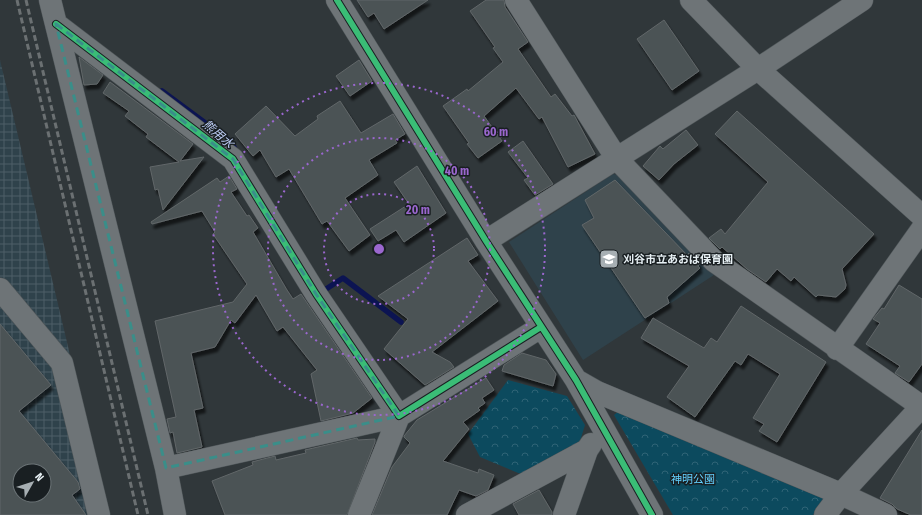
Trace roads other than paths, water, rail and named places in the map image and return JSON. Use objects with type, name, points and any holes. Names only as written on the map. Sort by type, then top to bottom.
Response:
[{"type":"street","points":[[50,0],[166,468],[176,515]]},
{"type":"street","points":[[337,0],[486,241],[576,380],[652,515]]},
{"type":"street","points":[[516,0],[617,159],[714,261],[837,349],[922,406],[841,494],[825,515]]},
{"type":"street","points":[[691,0],[758,69],[922,216]]},
{"type":"street","points":[[486,241],[758,69],[862,0]]},
{"type":"street","points":[[56,24],[233,159],[316,294],[399,416]]},
{"type":"street","points":[[837,349],[922,229]]},
{"type":"street","points":[[0,289],[62,363],[99,515]]},
{"type":"street","points":[[166,468],[399,416],[541,327]]},
{"type":"street","points":[[576,380],[597,392],[841,494],[886,515]]},
{"type":"street","points":[[359,515],[399,416]]},
{"type":"street","points":[[564,515],[587,450],[603,428]]},
{"type":"street","points":[[466,515],[587,450]]},
{"type":"waterway","name":"熊用水","points":[[162,91],[231,142],[236,151]]},
{"type":"waterway","name":"熊用水","points":[[322,289],[323,291],[343,278],[401,322]]},
{"type":"railway","points":[[17,0],[138,515]]},
{"type":"railway","points":[[26,0],[148,515]]},
{"type":"place","name":"刈谷市立あおば保育園","points":[[609,259]]},
{"type":"park label","name":"神明公園","points":[[693,479]]}]
